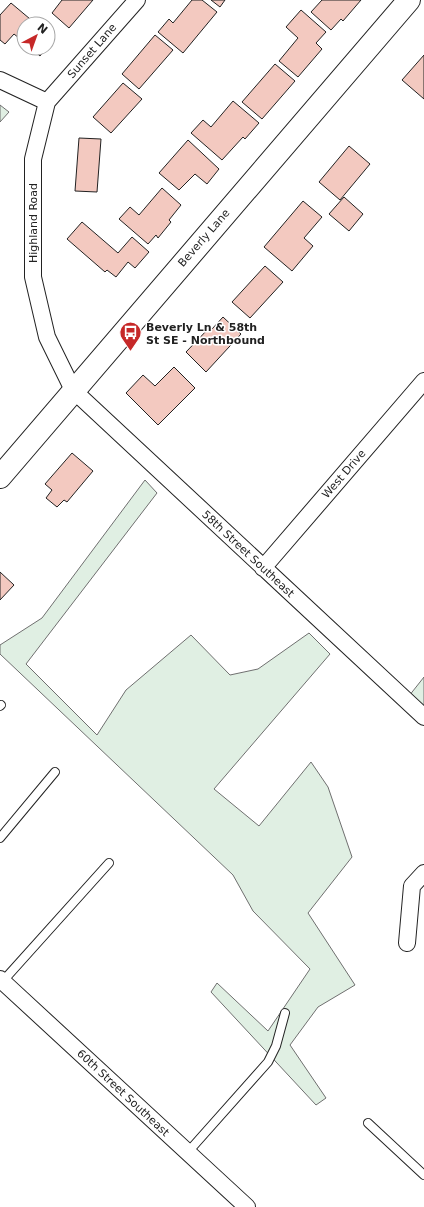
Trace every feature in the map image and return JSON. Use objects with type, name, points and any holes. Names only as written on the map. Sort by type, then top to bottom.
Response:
[{"type":"street","name":"Sunset Lane","points":[[47,102],[137,0]]},
{"type":"street","name":"Beverly Lane","points":[[0,477],[73,390],[409,0]]},
{"type":"street","points":[[0,80],[47,102]]},
{"type":"street","name":"Highland Road","points":[[47,102],[33,159],[33,277],[47,337],[73,390]]},
{"type":"street","name":"West Drive","points":[[263,568],[424,381]]},
{"type":"street","name":"58th Street Southeast","points":[[73,390],[424,717]]},
{"type":"street","points":[[407,943],[412,886],[424,873]]},
{"type":"street","name":"60th Street Southeast","points":[[2,980],[247,1207]]},
{"type":"lane","points":[[0,838],[55,772]]},
{"type":"lane","points":[[2,980],[109,862]]},
{"type":"lane","points":[[188,1152],[268,1062],[276,1046],[286,1013]]},
{"type":"lane","points":[[368,1123],[424,1175]]},
{"type":"green space","points":[[0,105],[9,112],[0,122]]},
{"type":"green space","points":[[145,480],[157,493],[26,664],[97,735],[126,690],[191,635],[230,675],[258,669],[309,633],[330,654],[214,789],[259,826],[311,762],[328,787],[352,857],[308,913],[355,985],[318,1007],[290,1045],[326,1098],[316,1105],[211,992],[217,983],[268,1031],[310,969],[253,911],[233,875],[0,654],[0,645],[42,618]]},
{"type":"green space","points":[[424,677],[424,717],[405,701]]},
{"type":"building","points":[[62,0],[93,0],[69,28],[52,13]]},
{"type":"building","points":[[192,0],[202,0],[217,12],[183,53],[158,32],[169,19],[173,23]]},
{"type":"building","points":[[211,0],[225,0],[220,7]]},
{"type":"building","points":[[322,0],[361,0],[343,21],[341,19],[331,30],[311,12]]},
{"type":"building","points":[[11,3],[26,16],[16,16],[16,36],[14,34],[5,44],[0,40],[0,15]]},
{"type":"building","points":[[301,10],[326,32],[316,43],[322,49],[298,77],[279,61],[298,38],[286,27]]},
{"type":"building","points":[[155,35],[173,50],[139,89],[122,74]]},
{"type":"building","points":[[424,55],[424,99],[402,80]]},
{"type":"building","points":[[275,64],[295,81],[262,119],[242,102]]},
{"type":"building","points":[[123,83],[142,99],[111,133],[93,117]]},
{"type":"building","points":[[233,101],[259,123],[245,139],[243,137],[222,160],[191,133],[203,120],[211,127]]},
{"type":"building","points":[[79,138],[101,139],[97,192],[75,191]]},
{"type":"building","points":[[188,140],[219,169],[207,184],[195,174],[179,190],[159,173]]},
{"type":"building","points":[[349,146],[370,164],[340,200],[319,182]]},
{"type":"building","points":[[162,188],[181,205],[169,220],[171,222],[158,238],[156,235],[148,244],[119,219],[130,207],[139,215]]},
{"type":"building","points":[[344,197],[363,214],[349,231],[329,214]]},
{"type":"building","points":[[303,201],[322,217],[304,238],[313,246],[292,271],[264,247]]},
{"type":"building","points":[[82,222],[118,253],[132,237],[149,252],[135,268],[128,262],[116,277],[107,270],[105,272],[67,239]]},
{"type":"building","points":[[265,266],[283,282],[250,318],[232,302]]},
{"type":"building","points":[[223,317],[241,334],[206,372],[186,352],[210,327],[212,329]]},
{"type":"building","points":[[174,367],[195,388],[158,425],[126,393],[143,375],[155,386]]},
{"type":"building","points":[[72,453],[93,471],[67,502],[64,500],[57,507],[46,498],[52,490],[45,484]]},
{"type":"building","points":[[0,572],[14,585],[0,600]]},
{"type":"place","name":"Beverly Ln & 58th St SE - Northbound","points":[[131,352]]}]
